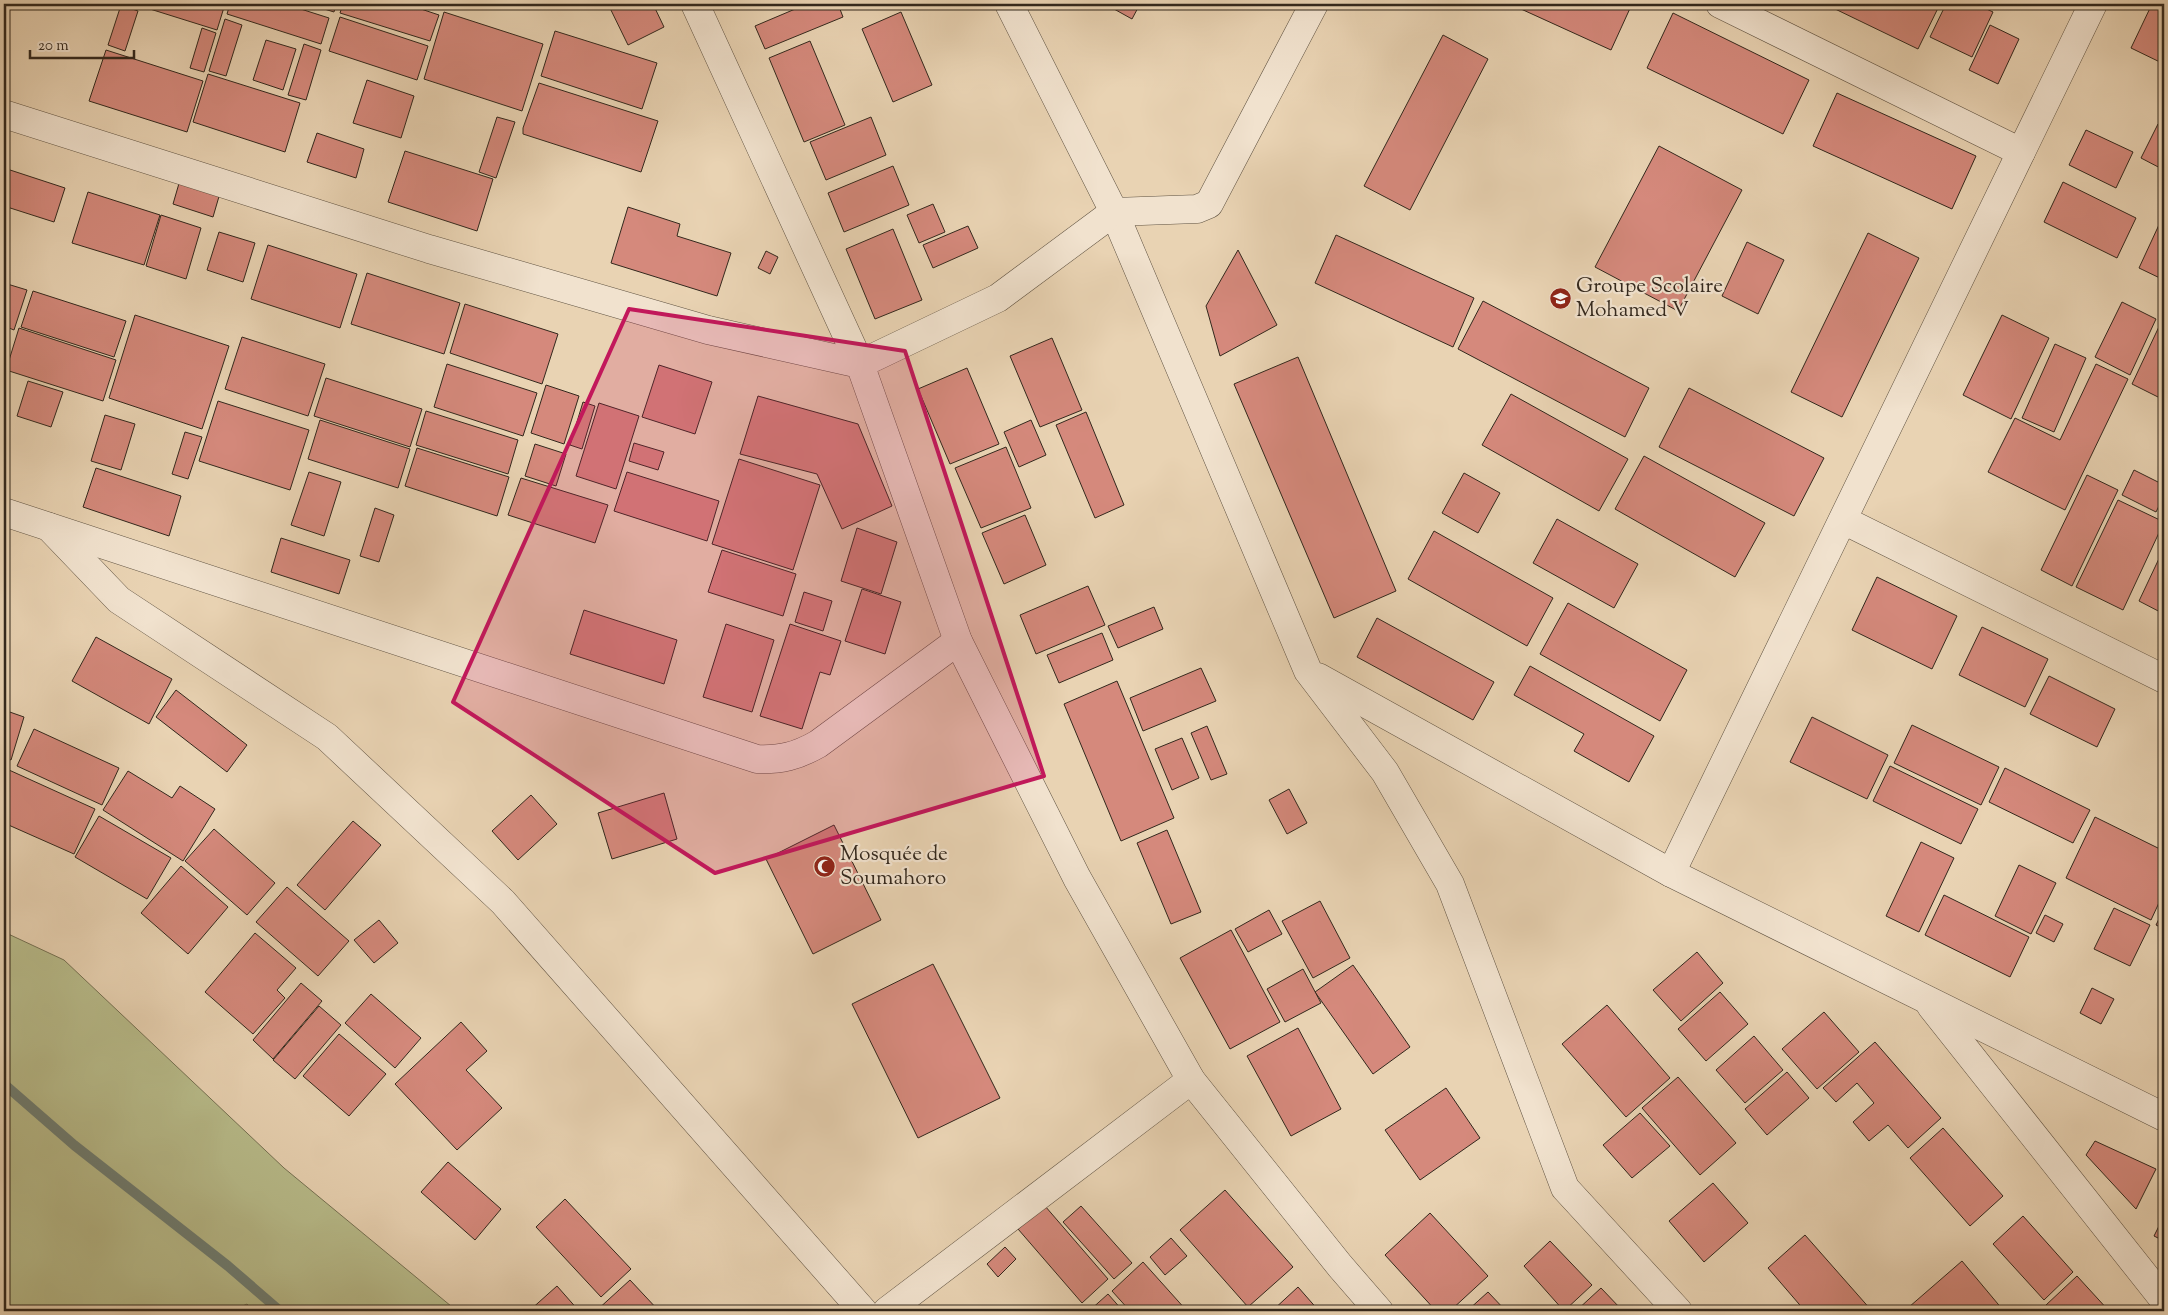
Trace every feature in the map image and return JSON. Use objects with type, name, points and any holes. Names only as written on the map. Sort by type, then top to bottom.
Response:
[{"type":"street","points":[[695,4],[860,364],[958,641],[1077,878],[1191,1080],[1340,1266],[1379,1311]]},
{"type":"street","points":[[1009,4],[1114,212],[1308,671],[1385,772],[1450,884],[1565,1188],[1678,1311]]},
{"type":"street","points":[[4,114],[468,260],[708,330],[860,364],[998,298],[1114,212],[1197,209],[1209,204],[1314,4]]},
{"type":"street","points":[[1720,4],[2021,152]]},
{"type":"street","points":[[1671,873],[2093,4]]},
{"type":"street","points":[[4,512],[757,759],[777,760],[800,754],[818,744],[958,641]]},
{"type":"street","points":[[1843,520],[2164,679]]},
{"type":"street","points":[[49,526],[119,600],[327,737],[503,902],[863,1311]]},
{"type":"street","points":[[1308,671],[1671,873],[2164,1117]]},
{"type":"street","points":[[1926,999],[2164,1300]]},
{"type":"street","points":[[887,1311],[1191,1080]]},
{"type":"highlighted area","points":[[629,309],[905,351],[1044,776],[715,873],[453,702]]},
{"type":"green space","points":[[4,932],[64,960],[284,1168],[457,1311],[253,1311],[247,1304],[232,1311],[4,1311]]},
{"type":"building","points":[[134,4],[225,4],[217,30]]},
{"type":"building","points":[[230,4],[285,4],[329,18],[321,44],[227,14]]},
{"type":"building","points":[[308,4],[336,4],[334,12]]},
{"type":"building","points":[[343,4],[406,4],[439,15],[430,41],[340,13]]},
{"type":"building","points":[[449,4],[466,4],[464,9]]},
{"type":"building","points":[[608,4],[653,4],[664,27],[628,45]]},
{"type":"building","points":[[807,4],[838,4],[843,17],[765,49],[755,26]]},
{"type":"building","points":[[1105,4],[1140,4],[1132,19]]},
{"type":"building","points":[[1510,4],[1632,4],[1611,50]]},
{"type":"building","points":[[1833,4],[1940,4],[1918,49],[1831,7]]},
{"type":"building","points":[[1946,4],[1976,4],[1993,12],[1972,57],[1930,37]]},
{"type":"building","points":[[2152,4],[2164,4],[2164,64],[2131,48]]},
{"type":"building","points":[[121,5],[138,11],[125,51],[108,45]]},
{"type":"building","points":[[4,9],[9,11],[4,29]]},
{"type":"building","points":[[444,12],[543,44],[522,111],[424,79]]},
{"type":"building","points":[[901,12],[932,85],[893,102],[862,29]]},
{"type":"building","points":[[1673,13],[1809,80],[1783,134],[1647,68]]},
{"type":"building","points":[[340,17],[428,46],[417,80],[329,51]]},
{"type":"building","points":[[225,19],[242,25],[226,76],[209,71]]},
{"type":"building","points":[[1990,25],[2019,39],[1998,84],[1969,70]]},
{"type":"building","points":[[202,28],[216,33],[204,72],[190,68]]},
{"type":"building","points":[[555,31],[657,63],[642,109],[541,76]]},
{"type":"building","points":[[1443,35],[1488,59],[1410,210],[1364,186]]},
{"type":"building","points":[[266,40],[296,49],[283,90],[253,80]]},
{"type":"building","points":[[810,41],[845,125],[804,142],[769,58]]},
{"type":"building","points":[[304,44],[321,50],[306,100],[288,95]]},
{"type":"building","points":[[106,50],[203,81],[187,132],[89,101]]},
{"type":"building","points":[[208,74],[300,103],[285,152],[193,122]]},
{"type":"building","points":[[367,80],[414,96],[401,138],[353,123]]},
{"type":"building","points":[[539,83],[658,121],[641,172],[523,134],[523,128]]},
{"type":"building","points":[[1837,93],[1976,156],[1952,209],[1813,146]]},
{"type":"building","points":[[497,117],[515,122],[496,178],[479,172]]},
{"type":"building","points":[[871,117],[886,155],[826,180],[810,142]]},
{"type":"building","points":[[2158,124],[2164,127],[2164,170],[2141,158]]},
{"type":"building","points":[[2086,130],[2133,152],[2116,188],[2069,165]]},
{"type":"building","points":[[317,133],[364,149],[356,178],[307,162]]},
{"type":"building","points":[[1659,146],[1742,190],[1678,311],[1595,267]]},
{"type":"building","points":[[405,151],[493,179],[477,231],[388,202]]},
{"type":"building","points":[[893,166],[909,205],[844,232],[828,193]]},
{"type":"building","points":[[4,168],[65,188],[54,222],[4,206]]},
{"type":"building","points":[[180,180],[220,193],[213,217],[173,204]]},
{"type":"building","points":[[2063,182],[2136,218],[2117,258],[2044,222]]},
{"type":"building","points":[[88,192],[160,215],[144,265],[72,243]]},
{"type":"building","points":[[933,204],[945,232],[919,243],[907,215]]},
{"type":"building","points":[[628,207],[680,224],[677,236],[731,253],[717,296],[611,263]]},
{"type":"building","points":[[2164,214],[2164,280],[2139,268]]},
{"type":"building","points":[[161,215],[201,228],[186,279],[146,266]]},
{"type":"building","points":[[968,226],[978,248],[933,268],[923,245]]},
{"type":"building","points":[[893,229],[922,300],[875,319],[846,249]]},
{"type":"building","points":[[219,232],[255,243],[243,282],[207,270]]},
{"type":"building","points":[[1868,233],[1919,258],[1842,417],[1791,392]]},
{"type":"building","points":[[1336,235],[1474,298],[1453,347],[1315,283]]},
{"type":"building","points":[[1747,242],[1784,260],[1758,314],[1722,296]]},
{"type":"building","points":[[268,245],[357,274],[340,328],[251,299]]},
{"type":"building","points":[[1238,250],[1277,325],[1220,356],[1206,306]]},
{"type":"building","points":[[766,251],[778,257],[770,274],[758,268]]},
{"type":"building","points":[[367,273],[460,303],[444,354],[351,324]]},
{"type":"building","points":[[4,283],[27,290],[14,330],[4,326]]},
{"type":"building","points":[[33,291],[126,321],[114,357],[21,327]]},
{"type":"building","points":[[1483,301],[1649,388],[1625,437],[1458,349]]},
{"type":"building","points":[[2122,302],[2156,319],[2130,375],[2095,357]]},
{"type":"building","points":[[465,304],[558,334],[542,384],[450,353]]},
{"type":"building","points":[[135,315],[229,346],[202,429],[109,398]]},
{"type":"building","points":[[2002,315],[2049,338],[2011,419],[1963,395]]},
{"type":"building","points":[[2164,316],[2164,400],[2132,384]]},
{"type":"building","points":[[19,328],[116,360],[103,401],[6,370]]},
{"type":"building","points":[[242,337],[325,364],[308,416],[225,389]]},
{"type":"building","points":[[1052,338],[1082,410],[1040,427],[1010,356]]},
{"type":"building","points":[[2055,344],[2086,358],[2054,432],[2022,418]]},
{"type":"building","points":[[1298,357],[1396,591],[1334,618],[1234,384]]},
{"type":"building","points":[[447,364],[537,393],[523,436],[434,407]]},
{"type":"building","points":[[2096,364],[2128,379],[2065,510],[1988,472],[2015,418],[2060,440]]},
{"type":"building","points":[[659,365],[712,382],[695,434],[642,417]]},
{"type":"building","points":[[967,368],[999,444],[950,464],[918,389]]},
{"type":"building","points":[[326,378],[422,409],[410,447],[314,416]]},
{"type":"building","points":[[28,381],[63,392],[51,427],[17,416]]},
{"type":"building","points":[[546,385],[579,396],[564,444],[531,433]]},
{"type":"building","points":[[1689,388],[1824,458],[1794,516],[1659,447]]},
{"type":"building","points":[[1511,394],[1628,459],[1599,511],[1482,445]]},
{"type":"building","points":[[758,396],[858,424],[892,506],[842,529],[817,474],[740,454]]},
{"type":"building","points":[[218,401],[309,430],[290,490],[199,461]]},
{"type":"building","points":[[583,402],[595,406],[582,449],[570,445]]},
{"type":"building","points":[[599,403],[639,416],[616,489],[576,476]]},
{"type":"building","points":[[426,411],[518,440],[508,474],[416,445]]},
{"type":"building","points":[[1086,412],[1124,505],[1095,518],[1056,425]]},
{"type":"building","points":[[105,415],[135,424],[121,470],[91,461]]},
{"type":"building","points":[[320,420],[410,449],[398,488],[308,459]]},
{"type":"building","points":[[1031,420],[1046,455],[1019,467],[1004,432]]},
{"type":"building","points":[[185,432],[202,437],[188,479],[172,474]]},
{"type":"building","points":[[634,443],[664,452],[658,470],[629,461]]},
{"type":"building","points":[[535,444],[566,454],[556,486],[525,476]]},
{"type":"building","points":[[1006,447],[1031,508],[981,528],[955,468]]},
{"type":"building","points":[[417,448],[509,477],[497,516],[405,486]]},
{"type":"building","points":[[1644,456],[1765,523],[1735,577],[1615,509]]},
{"type":"building","points":[[739,459],[820,485],[793,570],[712,544]]},
{"type":"building","points":[[96,468],[181,496],[169,536],[83,507]]},
{"type":"building","points":[[2134,470],[2164,485],[2164,496],[2156,512],[2122,495]]},
{"type":"building","points":[[309,472],[341,482],[324,536],[291,525]]},
{"type":"building","points":[[627,472],[719,501],[707,541],[614,511]]},
{"type":"building","points":[[1464,473],[1500,493],[1478,533],[1442,513]]},
{"type":"building","points":[[2087,475],[2118,490],[2072,586],[2041,570]]},
{"type":"building","points":[[521,478],[608,505],[595,543],[508,515]]},
{"type":"building","points":[[2118,500],[2164,522],[2123,610],[2076,587]]},
{"type":"building","points":[[375,508],[394,515],[379,562],[360,556]]},
{"type":"building","points":[[1025,515],[1046,565],[1004,584],[982,533]]},
{"type":"building","points":[[1557,519],[1638,564],[1614,608],[1533,563]]},
{"type":"building","points":[[857,528],[897,542],[881,594],[841,581]]},
{"type":"building","points":[[1434,531],[1553,598],[1527,646],[1408,579]]},
{"type":"building","points":[[281,538],[350,560],[339,594],[271,572]]},
{"type":"building","points":[[2164,548],[2164,614],[2139,601]]},
{"type":"building","points":[[722,550],[796,574],[783,616],[708,592]]},
{"type":"building","points":[[1877,577],[1957,616],[1932,669],[1852,630]]},
{"type":"building","points":[[1088,586],[1105,625],[1036,654],[1020,615]]},
{"type":"building","points":[[862,589],[901,602],[885,654],[845,641]]},
{"type":"building","points":[[804,592],[832,601],[823,631],[795,622]]},
{"type":"building","points":[[1568,603],[1687,670],[1660,721],[1540,654]]},
{"type":"building","points":[[1154,607],[1163,629],[1118,648],[1108,626]]},
{"type":"building","points":[[584,610],[677,640],[664,684],[570,654]]},
{"type":"building","points":[[1377,618],[1494,682],[1473,720],[1357,657]]},
{"type":"building","points":[[726,624],[774,640],[752,712],[703,697]]},
{"type":"building","points":[[790,624],[841,641],[830,675],[820,672],[802,729],[760,716]]},
{"type":"building","points":[[1982,627],[2048,659],[2025,707],[1959,675]]},
{"type":"building","points":[[1102,633],[1113,660],[1059,683],[1047,655]]},
{"type":"building","points":[[96,637],[172,679],[149,724],[72,681]]},
{"type":"building","points":[[1530,666],[1654,736],[1629,782],[1574,751],[1584,734],[1514,695]]},
{"type":"building","points":[[1201,668],[1216,701],[1143,731],[1130,698]]},
{"type":"building","points":[[2049,676],[2115,709],[2097,747],[2030,714]]},
{"type":"building","points":[[1117,681],[1174,818],[1121,841],[1064,704]]},
{"type":"building","points":[[176,690],[247,745],[227,772],[156,717]]},
{"type":"building","points":[[4,710],[24,717],[11,760],[4,757]]},
{"type":"building","points":[[1812,717],[1888,755],[1867,799],[1790,762]]},
{"type":"building","points":[[1912,725],[1999,767],[1981,805],[1894,763]]},
{"type":"building","points":[[1207,726],[1227,774],[1211,780],[1191,733]]},
{"type":"building","points":[[34,729],[119,768],[102,805],[17,766]]},
{"type":"building","points":[[1182,738],[1199,778],[1172,790],[1155,749]]},
{"type":"building","points":[[1890,766],[1978,809],[1961,844],[1873,801]]},
{"type":"building","points":[[2005,768],[2090,810],[2073,843],[1989,802]]},
{"type":"building","points":[[9,770],[95,809],[74,854],[4,823],[4,782]]},
{"type":"building","points":[[128,771],[172,798],[180,786],[215,809],[183,861],[103,810]]},
{"type":"building","points":[[1289,789],[1307,823],[1287,834],[1269,800]]},
{"type":"building","points":[[664,793],[677,839],[612,859],[598,813]]},
{"type":"building","points":[[531,795],[557,824],[518,860],[492,831]]},
{"type":"building","points":[[99,816],[171,858],[147,899],[75,857]]},
{"type":"building","points":[[2095,817],[2164,851],[2164,892],[2151,920],[2066,878]]},
{"type":"building","points":[[353,821],[381,845],[325,910],[297,885]]},
{"type":"building","points":[[834,825],[881,920],[813,954],[766,859]]},
{"type":"building","points":[[214,829],[275,883],[247,915],[185,861]]},
{"type":"building","points":[[1167,830],[1201,912],[1171,924],[1137,843]]},
{"type":"building","points":[[1921,842],[1954,858],[1919,932],[1886,916]]},
{"type":"building","points":[[2019,865],[2056,883],[2031,934],[1995,916]]},
{"type":"building","points":[[181,866],[228,907],[188,954],[141,913]]},
{"type":"building","points":[[287,887],[349,941],[318,976],[256,922]]},
{"type":"building","points":[[1944,895],[2029,937],[2010,977],[1925,935]]},
{"type":"building","points":[[1320,901],[1350,958],[1313,978],[1282,921]]},
{"type":"building","points":[[2114,908],[2150,925],[2130,966],[2094,949]]},
{"type":"building","points":[[2164,909],[2164,929],[2156,925]]},
{"type":"building","points":[[1269,910],[1282,934],[1248,952],[1235,929]]},
{"type":"building","points":[[2045,915],[2063,924],[2054,942],[2036,933]]},
{"type":"building","points":[[379,920],[398,943],[374,963],[354,940]]},
{"type":"building","points":[[1231,930],[1280,1022],[1230,1049],[1180,958]]},
{"type":"building","points":[[255,933],[296,968],[277,990],[285,998],[253,1034],[205,992]]},
{"type":"building","points":[[1697,952],[1723,983],[1681,1021],[1653,990]]},
{"type":"building","points":[[933,964],[1000,1098],[918,1138],[852,1004]]},
{"type":"building","points":[[1353,965],[1410,1047],[1373,1074],[1315,992]]},
{"type":"building","points":[[1303,969],[1321,1003],[1285,1022],[1267,989]]},
{"type":"building","points":[[301,983],[322,1001],[273,1059],[253,1040]]},
{"type":"building","points":[[2092,988],[2114,999],[2101,1024],[2080,1013]]},
{"type":"building","points":[[1720,992],[1748,1024],[1706,1061],[1678,1029]]},
{"type":"building","points":[[371,994],[421,1038],[395,1068],[345,1023]]},
{"type":"building","points":[[1607,1005],[1670,1078],[1626,1117],[1562,1044]]},
{"type":"building","points":[[319,1006],[341,1025],[295,1079],[273,1060]]},
{"type":"building","points":[[1824,1012],[1859,1052],[1817,1089],[1782,1049]]},
{"type":"building","points":[[461,1022],[487,1051],[466,1070],[502,1108],[457,1150],[395,1084]]},
{"type":"building","points":[[1298,1028],[1341,1109],[1291,1136],[1247,1056]]},
{"type":"building","points":[[339,1034],[386,1074],[349,1116],[303,1076]]},
{"type":"building","points":[[1754,1036],[1783,1070],[1745,1103],[1716,1070]]},
{"type":"building","points":[[1875,1042],[1941,1118],[1908,1148],[1888,1125],[1869,1141],[1853,1122],[1874,1103],[1857,1083],[1836,1102],[1823,1088]]},
{"type":"building","points":[[1787,1072],[1809,1098],[1767,1135],[1745,1109]]},
{"type":"building","points":[[1678,1077],[1736,1143],[1700,1175],[1642,1108]]},
{"type":"building","points":[[1446,1088],[1480,1138],[1420,1180],[1385,1130]]},
{"type":"building","points":[[1640,1113],[1670,1146],[1632,1178],[1603,1145]]},
{"type":"building","points":[[1943,1128],[2003,1196],[1970,1226],[1910,1158]]},
{"type":"building","points":[[2095,1141],[2156,1169],[2136,1209],[2086,1155]]},
{"type":"building","points":[[448,1162],[501,1209],[475,1240],[421,1192]]},
{"type":"building","points":[[1713,1183],[1748,1223],[1704,1262],[1669,1221]]},
{"type":"building","points":[[1225,1190],[1293,1267],[1248,1307],[1180,1230]]},
{"type":"building","points":[[565,1199],[631,1269],[601,1297],[536,1227]]},
{"type":"building","points":[[1045,1206],[1108,1279],[1082,1303],[1018,1229]]},
{"type":"building","points":[[1081,1206],[1132,1263],[1114,1279],[1063,1222]]},
{"type":"building","points":[[1430,1213],[1488,1276],[1450,1311],[1436,1311],[1385,1255]]},
{"type":"building","points":[[2023,1216],[2073,1272],[2044,1300],[1993,1244]]},
{"type":"building","points":[[2164,1216],[2164,1241],[2154,1236]]},
{"type":"building","points":[[1805,1235],[1872,1311],[1805,1311],[1768,1268]]},
{"type":"building","points":[[1171,1238],[1187,1256],[1165,1275],[1150,1257]]},
{"type":"building","points":[[1550,1241],[1592,1285],[1564,1311],[1524,1266]]},
{"type":"building","points":[[1005,1247],[1016,1259],[998,1277],[987,1264]]},
{"type":"building","points":[[1962,1261],[2002,1311],[1913,1311],[1909,1307]]},
{"type":"building","points":[[1143,1262],[1187,1311],[1130,1311],[1112,1291]]},
{"type":"building","points":[[2077,1276],[2109,1311],[2051,1311],[2046,1305]]},
{"type":"building","points":[[630,1280],[659,1311],[596,1311]]},
{"type":"building","points":[[557,1286],[579,1311],[529,1311]]},
{"type":"building","points":[[1298,1287],[1319,1311],[1272,1311]]},
{"type":"building","points":[[1601,1288],[1621,1309],[1619,1311],[1576,1311]]},
{"type":"building","points":[[1488,1292],[1506,1311],[1467,1311]]},
{"type":"building","points":[[1108,1294],[1123,1311],[1089,1311]]},
{"type":"waterway","points":[[4,1084],[74,1145],[228,1266],[280,1311]]},
{"type":"place","name":"Groupe Scolaire Mohamed V","points":[[1560,299]]},
{"type":"place","name":"Mosquée de Soumahoro","points":[[824,867]]}]
